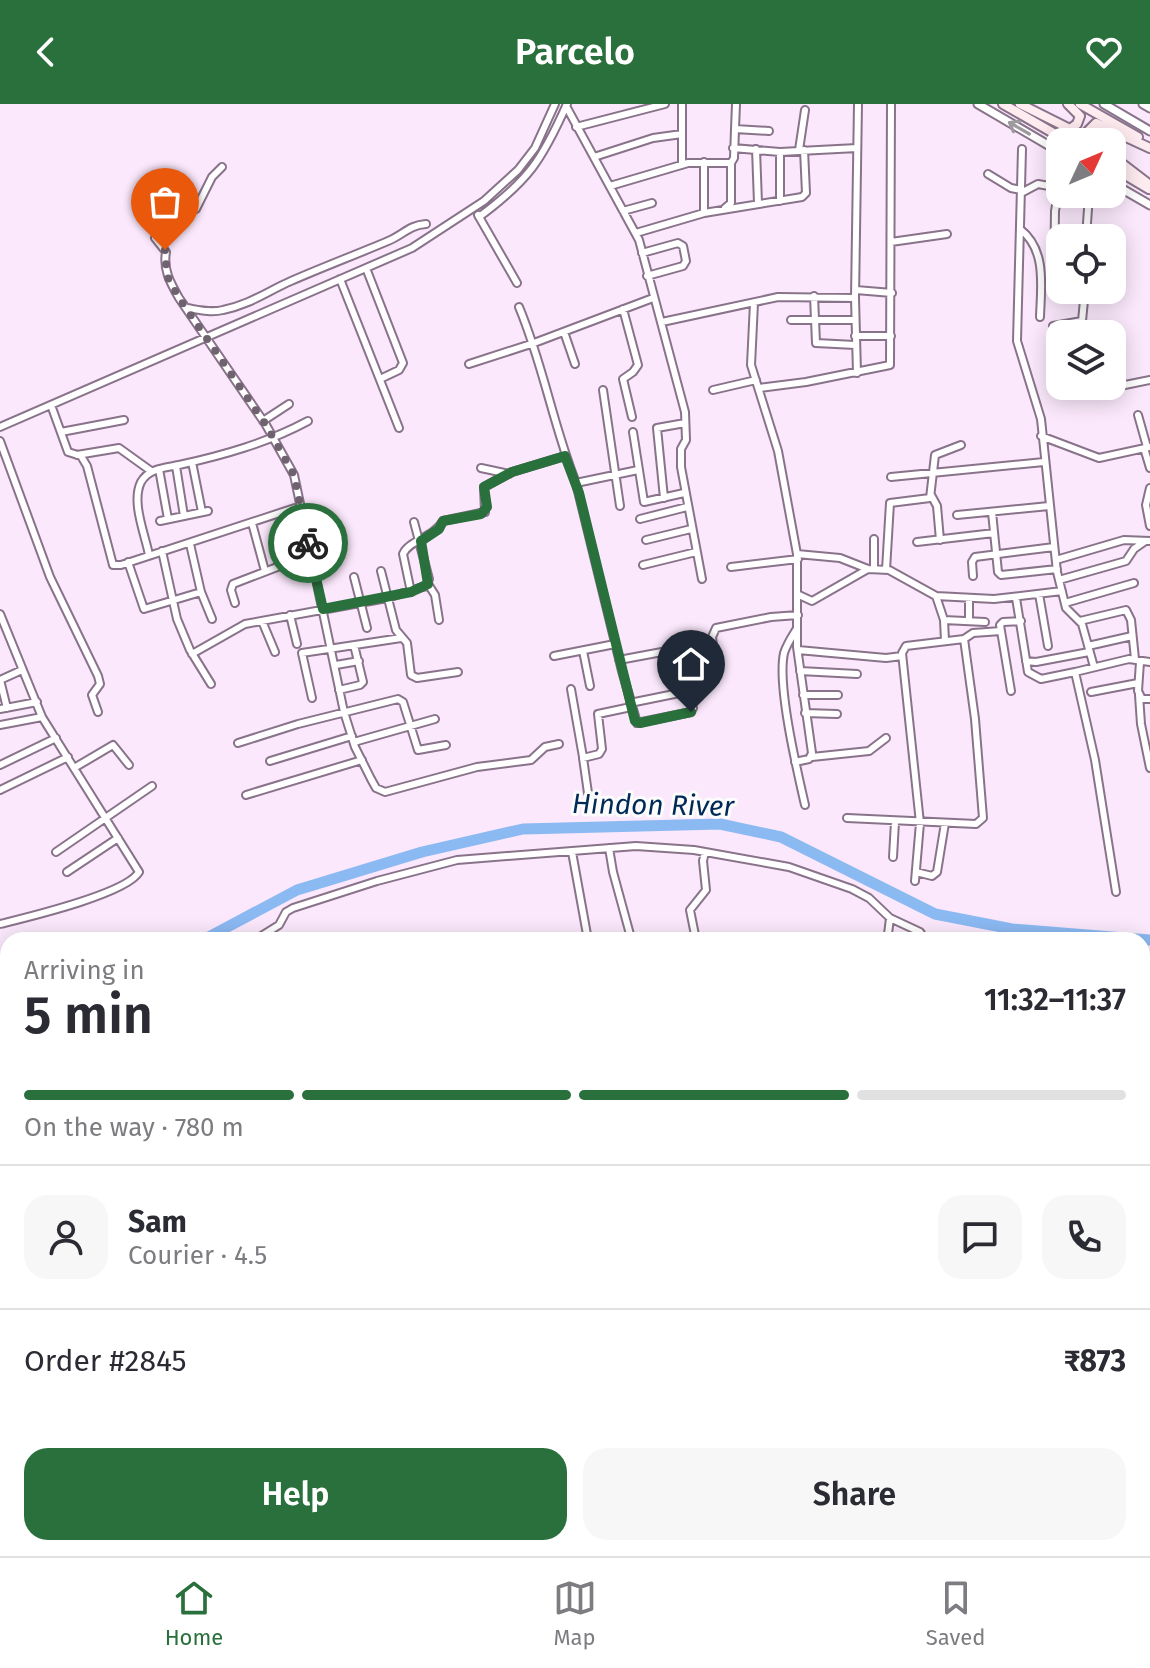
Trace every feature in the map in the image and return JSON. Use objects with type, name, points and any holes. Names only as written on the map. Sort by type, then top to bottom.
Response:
[{"type":"main road","points":[[1003,104],[1046,129]]},
{"type":"main road","points":[[1020,104],[1070,129],[1077,124],[1080,116],[1068,104]]},
{"type":"main road","points":[[1080,104],[1150,146]]},
{"type":"main road","points":[[1126,136],[1150,146]]},
{"type":"main road","points":[[1126,167],[1150,187]]},
{"type":"main road","points":[[1126,174],[1150,187]]},
{"type":"street","points":[[0,427],[412,248],[506,182],[528,159],[555,104]]},
{"type":"street","points":[[576,127],[665,104]]},
{"type":"street","points":[[682,104],[682,165]]},
{"type":"street","points":[[724,209],[731,203],[736,104]]},
{"type":"street","points":[[857,373],[858,104]]},
{"type":"street","points":[[759,388],[890,365],[891,104]]},
{"type":"street","points":[[978,104],[1046,144]]},
{"type":"street","points":[[1104,104],[1150,131]]},
{"type":"street","points":[[1143,104],[1150,108]]},
{"type":"street","points":[[479,217],[534,168],[566,105]]},
{"type":"street","points":[[566,105],[636,233],[662,322],[685,423],[686,442],[680,459],[702,579]]},
{"type":"street","points":[[636,233],[704,213],[805,195],[802,150],[805,110]]},
{"type":"street","points":[[735,129],[769,131]]},
{"type":"street","points":[[594,157],[653,138],[682,134]]},
{"type":"street","points":[[733,148],[780,152],[857,148]]},
{"type":"street","points":[[756,149],[758,203]]},
{"type":"street","points":[[1022,149],[1017,341],[1040,414],[1059,580],[1069,613],[1080,621],[1094,667]]},
{"type":"street","points":[[780,152],[780,201]]},
{"type":"street","points":[[704,162],[704,213]]},
{"type":"street","points":[[610,186],[682,165],[731,163]]},
{"type":"street","points":[[222,167],[212,177],[196,209],[184,212],[158,232],[155,238],[166,252],[165,265],[170,282],[275,439],[294,475],[344,712],[376,788],[385,792],[477,767],[531,760],[545,747],[559,744]]},
{"type":"street","points":[[988,174],[1021,191],[1038,184],[1046,186]]},
{"type":"street","points":[[1126,191],[1150,205]]},
{"type":"street","points":[[623,211],[652,203]]},
{"type":"street","points":[[473,208],[517,283]]},
{"type":"street","points":[[187,308],[218,311],[239,306],[264,297],[286,283],[333,262],[392,240],[411,226],[426,224]]},
{"type":"street","points":[[1020,229],[1029,237],[1041,263],[1040,317]]},
{"type":"street","points":[[891,242],[947,234]]},
{"type":"street","points":[[642,253],[678,243],[683,246],[686,261],[683,266],[647,276]]},
{"type":"street","points":[[366,268],[403,363],[399,370],[380,379]]},
{"type":"street","points":[[340,279],[399,428]]},
{"type":"street","points":[[662,322],[778,297],[892,293]]},
{"type":"street","points":[[814,296],[816,343],[855,345]]},
{"type":"street","points":[[469,364],[653,298]]},
{"type":"street","points":[[754,303],[751,365],[778,451],[797,556],[799,595],[796,630],[812,757]]},
{"type":"street","points":[[519,307],[534,343],[565,456],[576,483],[619,660],[637,723],[689,714],[693,708],[680,667],[677,645],[619,660]]},
{"type":"street","points":[[623,309],[638,365],[623,379],[632,417]]},
{"type":"street","points":[[791,320],[855,320]]},
{"type":"street","points":[[564,332],[575,364]]},
{"type":"street","points":[[855,336],[891,336]]},
{"type":"street","points":[[713,390],[756,380]]},
{"type":"street","points":[[1126,385],[1150,380]]},
{"type":"street","points":[[603,390],[620,506]]},
{"type":"street","points":[[263,421],[289,404]]},
{"type":"street","points":[[51,405],[68,452],[77,455],[119,448],[155,470],[164,520],[205,511],[192,462]]},
{"type":"street","points":[[1138,415],[1150,468]]},
{"type":"street","points":[[61,432],[124,420]]},
{"type":"street","points":[[149,555],[137,498],[141,483],[155,470],[275,439],[308,421]]},
{"type":"street","points":[[664,498],[657,428],[685,423]]},
{"type":"street","points":[[633,432],[644,502],[684,493]]},
{"type":"street","points":[[1041,436],[1099,458],[1147,447]]},
{"type":"street","points":[[0,441],[50,577],[98,676],[100,684],[92,695],[98,712]]},
{"type":"street","points":[[940,540],[937,506],[931,495],[935,455],[961,445]]},
{"type":"street","points":[[77,455],[87,466],[111,561],[117,566],[301,506]]},
{"type":"street","points":[[411,592],[403,551],[439,529],[443,521],[485,512],[484,487],[509,474],[565,456]]},
{"type":"street","points":[[891,477],[1044,462]]},
{"type":"street","points":[[176,466],[184,516]]},
{"type":"street","points":[[481,468],[509,474]]},
{"type":"street","points":[[576,483],[638,470]]},
{"type":"street","points":[[1150,488],[1146,505],[1150,526]]},
{"type":"street","points":[[886,570],[890,503],[927,499],[931,495]]},
{"type":"street","points":[[957,515],[1049,506]]},
{"type":"street","points":[[640,519],[687,507]]},
{"type":"street","points":[[992,512],[998,572],[1005,576],[1057,569]]},
{"type":"street","points":[[414,522],[439,620]]},
{"type":"street","points":[[252,523],[265,571]]},
{"type":"street","points":[[646,540],[691,529]]},
{"type":"street","points":[[917,542],[994,533]]},
{"type":"street","points":[[871,569],[874,539]]},
{"type":"street","points":[[1056,560],[1124,540],[1147,541]]},
{"type":"street","points":[[1059,580],[1126,561],[1134,549],[1147,541]]},
{"type":"street","points":[[190,544],[201,592],[212,619]]},
{"type":"street","points":[[973,576],[972,559],[1054,547]]},
{"type":"street","points":[[162,551],[177,619],[192,654],[211,684]]},
{"type":"street","points":[[643,565],[696,552]]},
{"type":"street","points":[[235,603],[231,590],[233,584],[311,554]]},
{"type":"street","points":[[731,567],[797,556],[840,558],[871,569],[886,570],[936,596],[1016,598],[1062,591]]},
{"type":"street","points":[[128,562],[143,608],[201,592]]},
{"type":"street","points":[[799,595],[812,601],[871,569]]},
{"type":"street","points":[[381,571],[396,630],[407,643],[409,670],[414,678],[458,672]]},
{"type":"street","points":[[354,577],[367,628]]},
{"type":"street","points":[[1065,603],[1134,583]]},
{"type":"street","points":[[192,654],[245,624],[387,598],[428,584]]},
{"type":"street","points":[[1039,594],[1048,646]]},
{"type":"street","points":[[936,596],[944,620],[945,641]]},
{"type":"street","points":[[1016,598],[1028,672],[1037,679],[1094,667],[1150,662]]},
{"type":"street","points":[[969,599],[969,621]]},
{"type":"street","points":[[1080,621],[1126,610],[1137,661],[1141,724],[1150,768]]},
{"type":"street","points":[[0,614],[42,717],[139,872],[138,876],[103,895],[0,924]]},
{"type":"street","points":[[290,615],[297,644]]},
{"type":"street","points":[[701,672],[716,669],[712,637],[716,628],[798,615]]},
{"type":"street","points":[[944,620],[985,622]]},
{"type":"street","points":[[262,621],[275,652]]},
{"type":"street","points":[[1011,691],[1001,631],[1003,622],[1021,621]]},
{"type":"street","points":[[796,630],[785,651],[782,670],[795,762],[805,805]]},
{"type":"street","points":[[915,881],[920,823],[903,649],[906,646],[964,639],[973,633],[1001,631]]},
{"type":"street","points":[[1026,661],[1036,662],[1132,636]]},
{"type":"street","points":[[312,698],[302,653],[401,638]]},
{"type":"street","points":[[847,818],[976,824],[983,818],[975,719],[964,639]]},
{"type":"street","points":[[554,656],[615,644]]},
{"type":"street","points":[[339,690],[363,682],[354,645]]},
{"type":"street","points":[[798,650],[886,658],[902,656]]},
{"type":"street","points":[[583,651],[590,686]]},
{"type":"street","points":[[336,665],[359,661]]},
{"type":"street","points":[[22,670],[0,680],[4,709],[37,702]]},
{"type":"street","points":[[800,671],[857,674]]},
{"type":"street","points":[[1075,672],[1095,760],[1116,892]]},
{"type":"street","points":[[1091,692],[1138,683]]},
{"type":"street","points":[[571,689],[588,793]]},
{"type":"street","points":[[583,757],[599,754],[602,749],[598,714],[689,691]]},
{"type":"street","points":[[803,695],[838,695]]},
{"type":"street","points":[[1139,695],[1142,699],[1150,699]]},
{"type":"street","points":[[238,743],[344,712],[401,700],[418,750],[446,745]]},
{"type":"street","points":[[805,713],[837,714]]},
{"type":"street","points":[[0,725],[42,717]]},
{"type":"street","points":[[270,761],[435,719]]},
{"type":"street","points":[[1141,724],[1150,723]]},
{"type":"street","points":[[790,727],[808,728]]},
{"type":"street","points":[[0,765],[56,738]]},
{"type":"street","points":[[795,762],[812,757],[869,751],[886,738]]},
{"type":"street","points":[[74,768],[113,745],[129,765]]},
{"type":"street","points":[[0,790],[68,757]]},
{"type":"street","points":[[246,795],[362,760]]},
{"type":"street","points":[[56,852],[152,786]]},
{"type":"street","points":[[893,857],[895,822]]},
{"type":"street","points":[[916,872],[932,876],[937,872],[945,823]]},
{"type":"street","points":[[67,872],[118,838]]},
{"type":"street","points":[[268,932],[279,925],[286,912],[293,908],[457,860],[636,846],[705,852],[789,867],[852,889],[877,904],[890,918],[918,932]]},
{"type":"street","points":[[609,848],[629,932]]},
{"type":"street","points":[[572,852],[587,932]]},
{"type":"street","points":[[694,932],[690,910],[706,890],[705,852]]},
{"type":"street","points":[[889,932],[890,918]]},
{"type":"waterway","name":"Hindon River","points":[[218,932],[297,890],[422,852],[523,829],[720,824],[781,837],[935,914],[1012,929],[1050,932]]},
{"type":"way so far","points":[[165,250],[167,276],[179,298],[266,425],[294,475],[308,543]]},
{"type":"route","points":[[308,543],[323,609],[411,592],[428,584],[421,541],[439,529],[443,521],[485,512],[484,487],[512,472],[565,456],[579,493],[635,721],[640,723],[691,712]]}]
